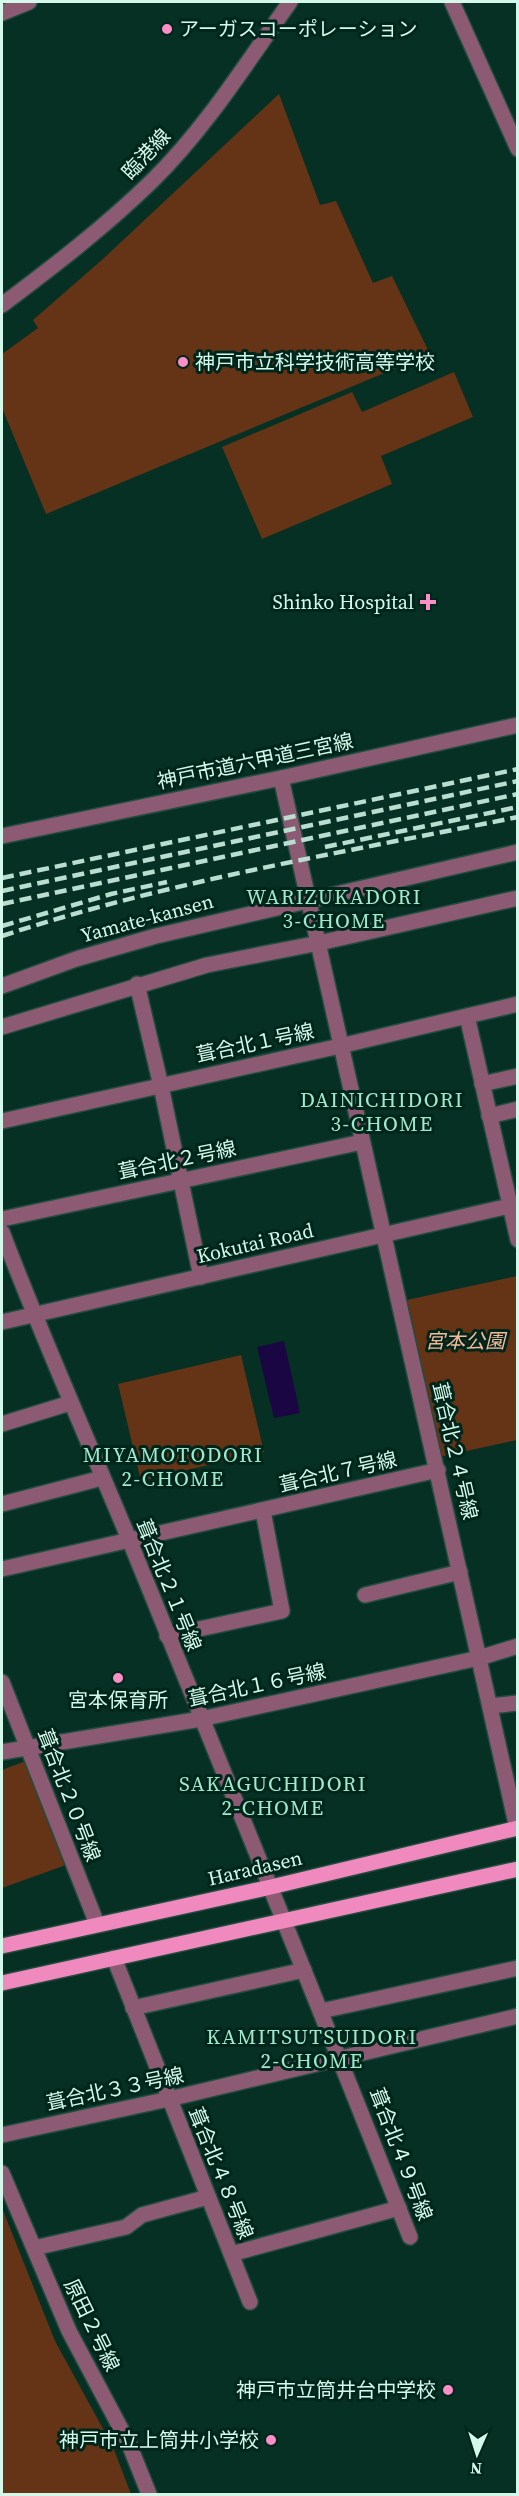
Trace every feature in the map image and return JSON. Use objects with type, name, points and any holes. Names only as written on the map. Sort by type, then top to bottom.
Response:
[{"type":"main road","name":"Haradasen","points":[[2,1946],[271,1887],[517,1828]]},
{"type":"main road","points":[[2,1983],[518,1869]]},
{"type":"street","points":[[2,13],[29,2]]},
{"type":"street","name":"臨港線","points":[[2,305],[88,240],[155,178],[206,119],[290,2]]},
{"type":"street","points":[[452,2],[518,148]]},
{"type":"street","name":"神戸市道六甲道三宮線","points":[[2,836],[281,778],[518,725]]},
{"type":"street","name":"葺合北２４号線","points":[[281,778],[517,1828]]},
{"type":"street","name":"Yamate-kansen","points":[[2,986],[76,959],[156,936],[518,852]]},
{"type":"street","points":[[2,1027],[137,984],[207,965],[319,943],[518,898]]},
{"type":"street","points":[[137,984],[201,1277]]},
{"type":"street","name":"葺合北１号線","points":[[2,1121],[518,1004]]},
{"type":"street","points":[[467,1016],[489,1116],[514,1205],[518,1240]]},
{"type":"street","points":[[483,1084],[518,1076]]},
{"type":"street","points":[[489,1116],[518,1109]]},
{"type":"street","name":"葺合北２号線","points":[[2,1220],[362,1142]]},
{"type":"street","name":"Kokutai Road","points":[[2,1322],[514,1205]]},
{"type":"street","name":"葺合北２１号線","points":[[2,1232],[33,1315],[129,1541],[284,1921]]},
{"type":"street","points":[[2,1424],[70,1402]]},
{"type":"street","name":"葺合北７号線","points":[[2,1569],[438,1470]]},
{"type":"street","points":[[2,1504],[102,1478]]},
{"type":"street","points":[[167,1636],[282,1611],[262,1510]]},
{"type":"street","points":[[365,1595],[460,1572]]},
{"type":"street","name":"葺合北１６号線","points":[[2,1752],[201,1719],[479,1658],[518,1646]]},
{"type":"street","name":"葺合北２０号線","points":[[2,1682],[97,1924]]},
{"type":"street","points":[[490,1706],[518,1703]]},
{"type":"street","name":"葺合北４９号線","points":[[284,1921],[410,2237]]},
{"type":"street","name":"葺合北４８号線","points":[[114,1958],[250,2302]]},
{"type":"street","points":[[321,2011],[518,1968]]},
{"type":"street","points":[[133,2008],[304,1970]]},
{"type":"street","name":"葺合北３３号線","points":[[2,2135],[169,2099],[518,2016]]},
{"type":"street","name":"原田２号線","points":[[2,2173],[69,2331],[129,2444],[149,2494]]},
{"type":"street","points":[[34,2248],[126,2227],[142,2215],[208,2197]]},
{"type":"street","points":[[231,2254],[399,2208]]},
{"type":"green space","points":[[279,94],[320,205],[336,201],[373,283],[392,276],[430,354],[46,514],[2,408],[2,354],[38,328],[33,320],[104,258]]},
{"type":"green space","points":[[454,372],[473,417],[381,456],[392,484],[262,539],[222,447],[352,392],[362,412]]},
{"type":"green space","name":"宮本公園","points":[[517,1276],[517,1440],[439,1457],[402,1301]]},
{"type":"green space","points":[[241,1355],[264,1452],[141,1481],[118,1384]]},
{"type":"green space","points":[[28,1760],[66,1865],[2,1888],[2,1770]]},
{"type":"green space","points":[[2,2208],[55,2341],[113,2447],[131,2494],[2,2494]]},
{"type":"shaded area","points":[[284,1341],[300,1413],[274,1418],[257,1347]]},
{"type":"railway","points":[[2,878],[518,769]]},
{"type":"railway","points":[[2,891],[518,781]]},
{"type":"railway","points":[[2,904],[518,794]]},
{"type":"railway","points":[[325,847],[518,807]]},
{"type":"railway","points":[[2,936],[193,883],[518,817]]},
{"type":"railway","points":[[2,926],[111,894],[167,882]]},
{"type":"place","name":"アーガスコーポレーション","points":[[167,29]]},
{"type":"place","name":"神戸市立科学技術高等学校","points":[[183,362]]},
{"type":"place","name":"Shinko Hospital","points":[[428,602]]},
{"type":"place","name":"宮本保育所","points":[[118,1678]]},
{"type":"place","name":"神戸市立筒井台中学校","points":[[448,2390]]},
{"type":"place","name":"神戸市立上筒井小学校","points":[[271,2440]]},
{"type":"district","name":"WARIZUKADORI 3-CHOME","points":[[334,909]]},
{"type":"district","name":"DAINICHIDORI 3-CHOME","points":[[382,1112]]},
{"type":"district","name":"MIYAMOTODORI 2-CHOME","points":[[173,1467]]},
{"type":"district","name":"SAKAGUCHIDORI 2-CHOME","points":[[273,1796]]},
{"type":"district","name":"KAMITSUTSUIDORI 2-CHOME","points":[[312,2049]]}]
